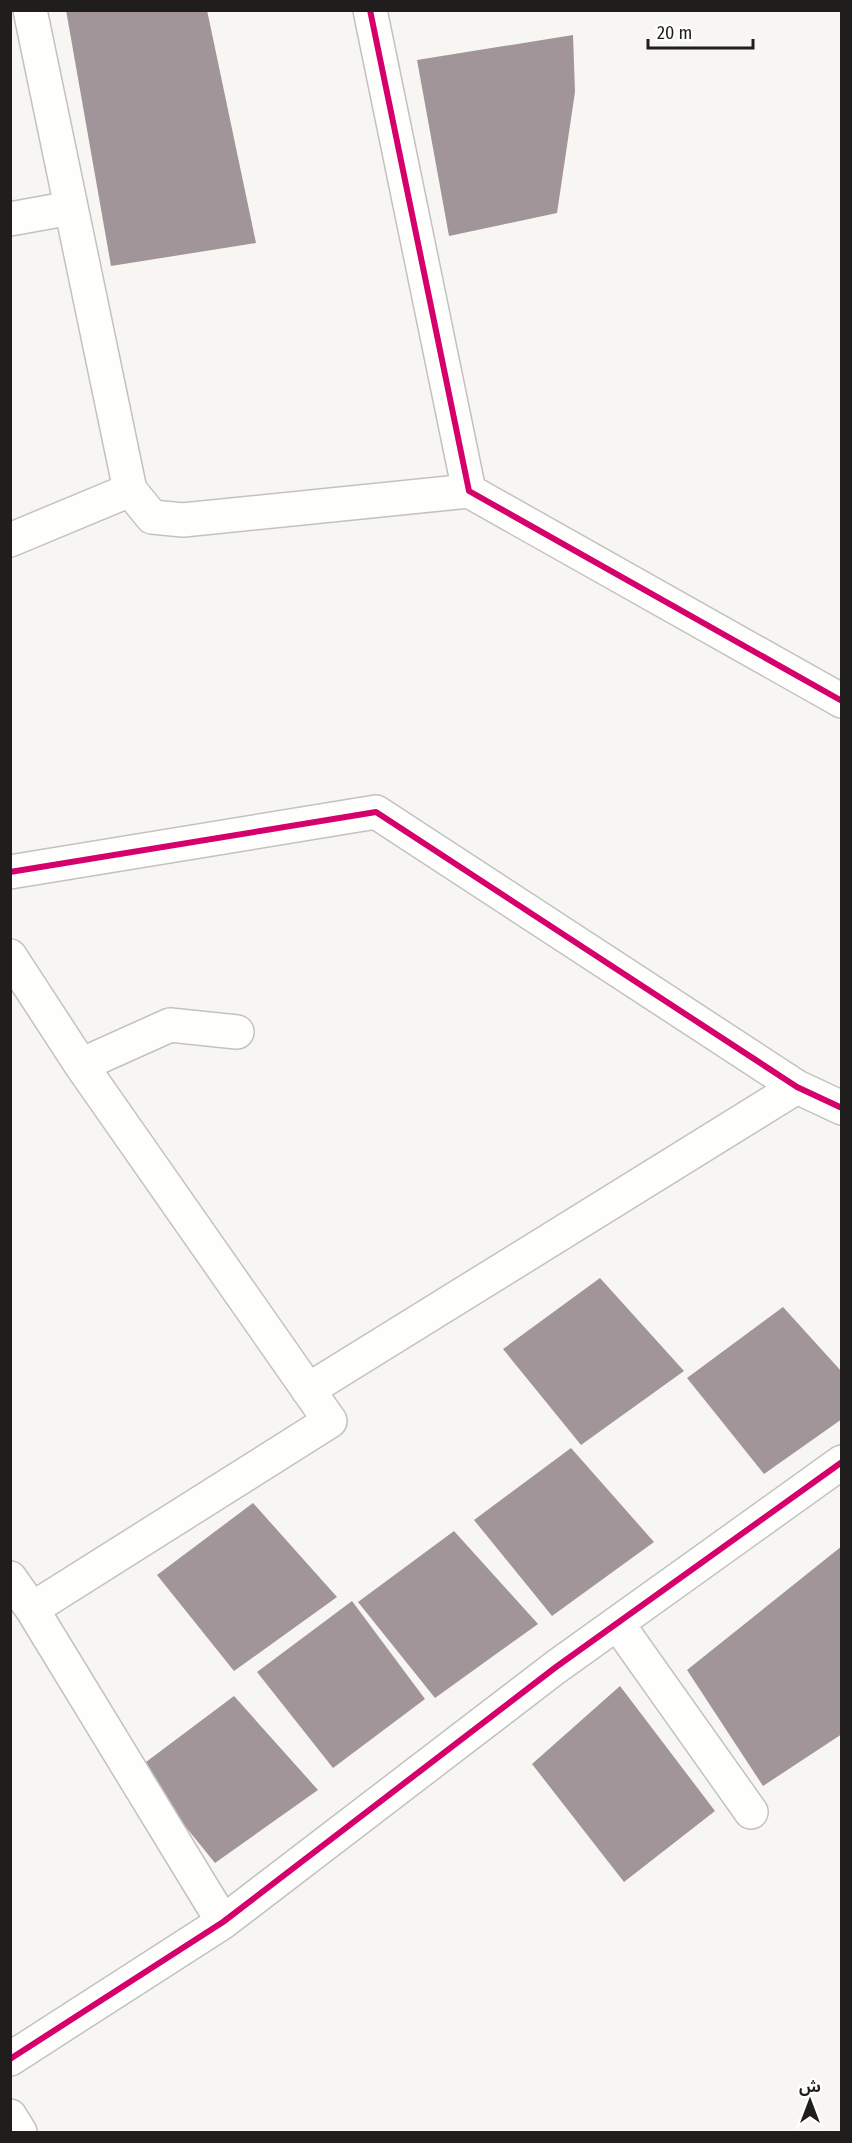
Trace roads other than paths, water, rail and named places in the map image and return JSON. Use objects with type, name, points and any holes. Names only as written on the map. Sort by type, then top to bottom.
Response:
[{"type":"street","points":[[30,10],[130,490],[152,517],[183,520],[469,491],[842,701]]},
{"type":"street","points":[[370,10],[469,491]]},
{"type":"street","points":[[10,219],[71,208]]},
{"type":"street","points":[[10,540],[130,490]]},
{"type":"street","points":[[10,872],[376,812],[797,1087],[842,1108]]},
{"type":"street","points":[[10,956],[81,1065],[330,1421],[32,1609]]},
{"type":"street","points":[[81,1065],[170,1025],[237,1032]]},
{"type":"street","points":[[308,1390],[797,1087]]},
{"type":"street","points":[[10,2059],[222,1922],[556,1667],[842,1462]]},
{"type":"street","points":[[10,1578],[32,1609],[222,1922]]},
{"type":"street","points":[[616,1623],[751,1812]]},
{"type":"street","points":[[10,2116],[20,2133]]}]
